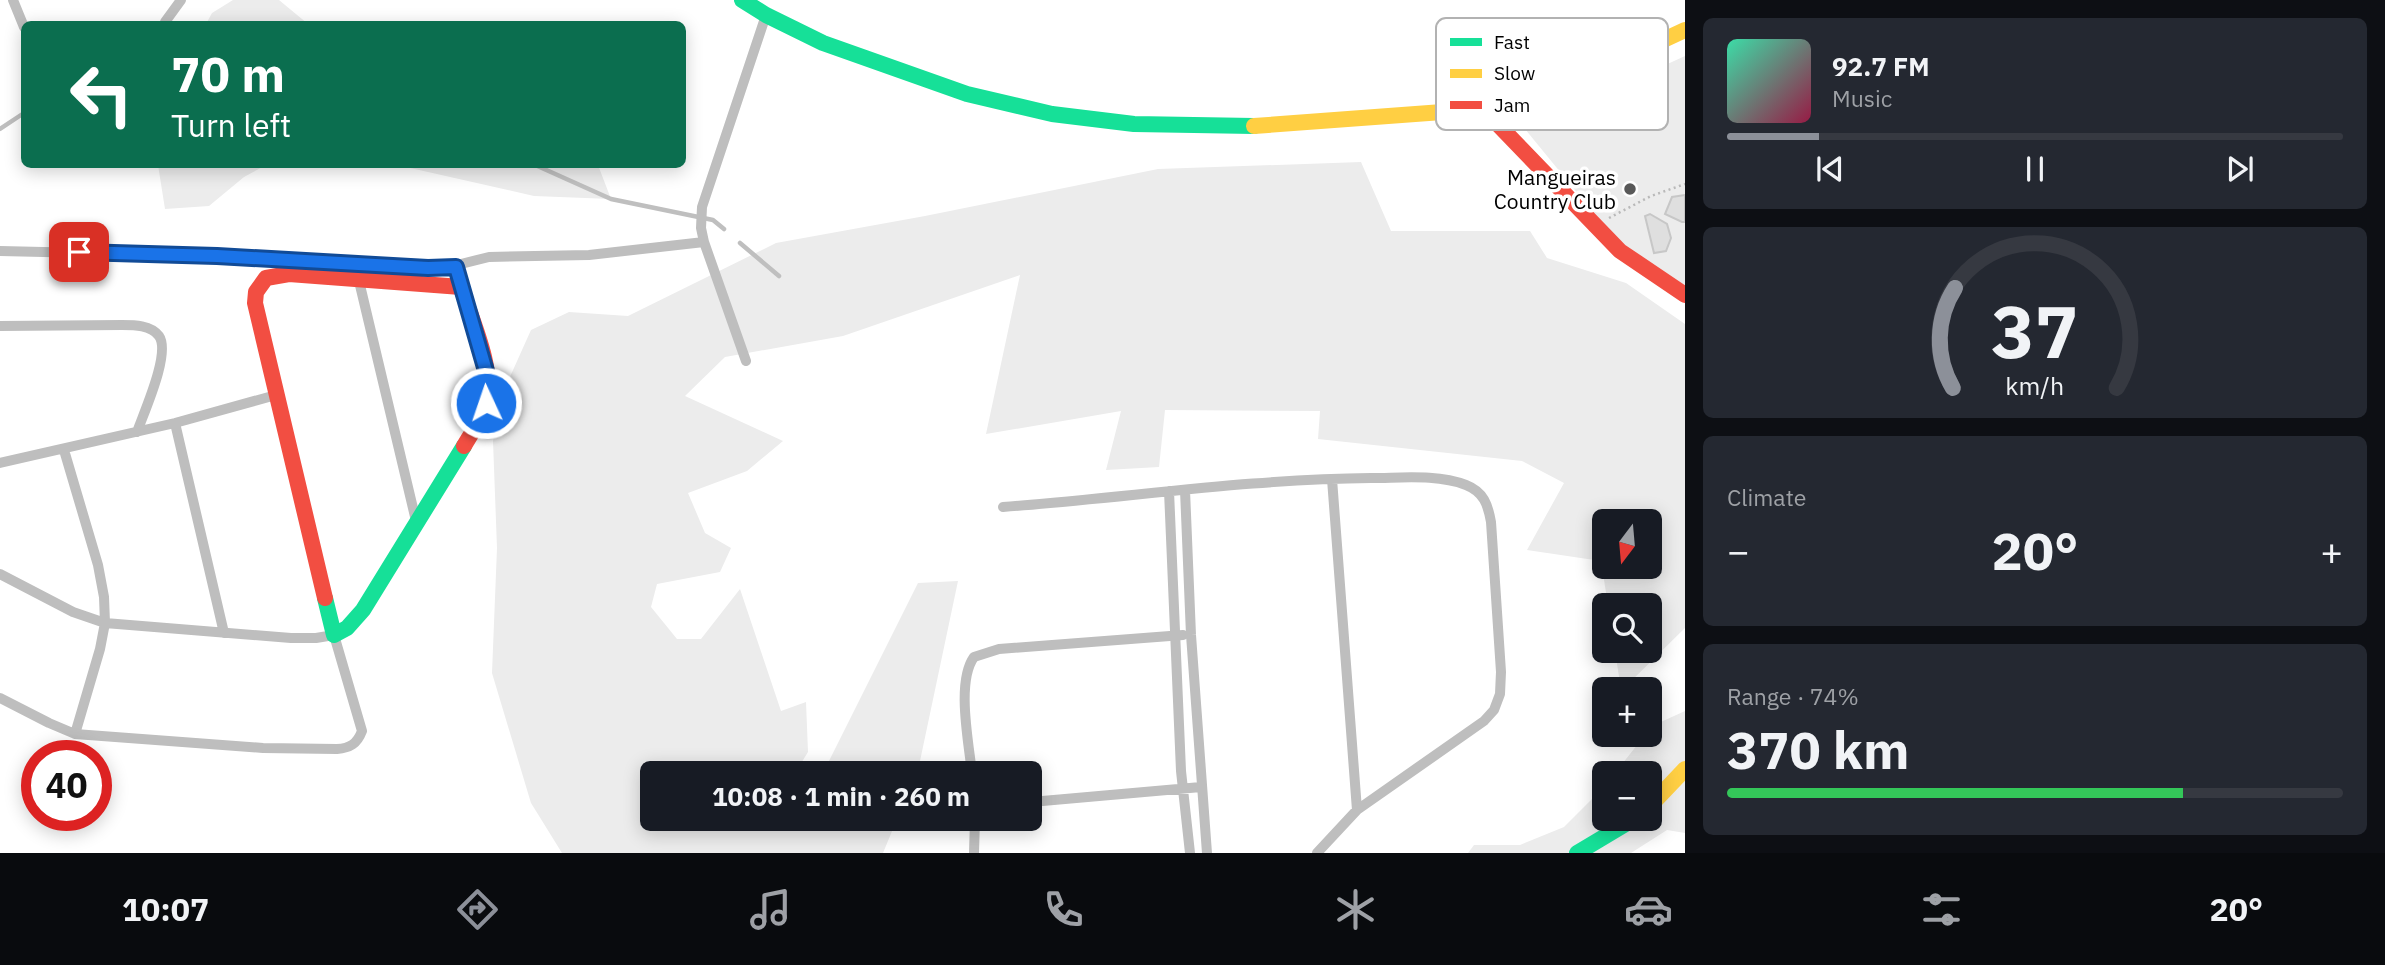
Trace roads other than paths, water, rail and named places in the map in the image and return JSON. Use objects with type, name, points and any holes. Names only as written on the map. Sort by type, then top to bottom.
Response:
[{"type":"street","points":[[13,0],[22,21]]},
{"type":"street","points":[[166,21],[181,0]]},
{"type":"street","points":[[742,0],[823,43],[967,94],[1052,114],[1135,124],[1243,127],[1436,113]]},
{"type":"street","points":[[746,361],[704,242],[701,228],[702,207],[766,15]]},
{"type":"street","points":[[1668,38],[1685,30]]},
{"type":"street","points":[[1503,130],[1620,251],[1685,295]]},
{"type":"street","points":[[0,251],[217,256],[428,268],[456,267],[489,257],[589,255],[704,242]]},
{"type":"street","points":[[0,574],[73,612],[105,623],[291,638],[334,635],[347,628],[363,610],[417,525],[482,415],[486,403],[486,371],[456,267]]},
{"type":"street","points":[[0,698],[75,734],[262,748],[348,748],[359,739],[362,731],[334,635],[257,318],[256,292],[260,284],[274,275],[289,274],[461,287]]},
{"type":"street","points":[[359,281],[417,525]]},
{"type":"street","points":[[0,326],[122,325],[152,330],[159,336],[163,352],[137,432]]},
{"type":"street","points":[[0,463],[175,423],[276,395]]},
{"type":"street","points":[[175,423],[224,633]]},
{"type":"street","points":[[64,450],[98,565],[104,597],[105,623],[100,649],[75,734]]},
{"type":"street","points":[[1332,479],[1357,810]]},
{"type":"street","points":[[1003,507],[1332,479],[1443,480],[1466,485],[1480,493],[1488,505],[1491,523],[1501,672],[1500,694],[1493,710],[1474,730],[1357,810],[1317,853]]},
{"type":"street","points":[[1185,490],[1191,635],[1207,853]]},
{"type":"street","points":[[1169,491],[1183,790],[1190,853]]},
{"type":"street","points":[[971,761],[966,688],[967,673],[974,657],[999,649],[1191,635]]},
{"type":"street","points":[[1662,793],[1685,769]]},
{"type":"street","points":[[1042,801],[1201,787]]},
{"type":"street","points":[[974,853],[975,831]]},
{"type":"street","points":[[1577,853],[1614,831]]},
{"type":"waterway","points":[[0,129],[21,115]]},
{"type":"waterway","points":[[542,168],[611,199],[713,220],[724,229]]},
{"type":"waterway","points":[[740,243],[779,276]]},
{"type":"place","name":"Mangueiras Country Club","points":[[1630,189]]}]
